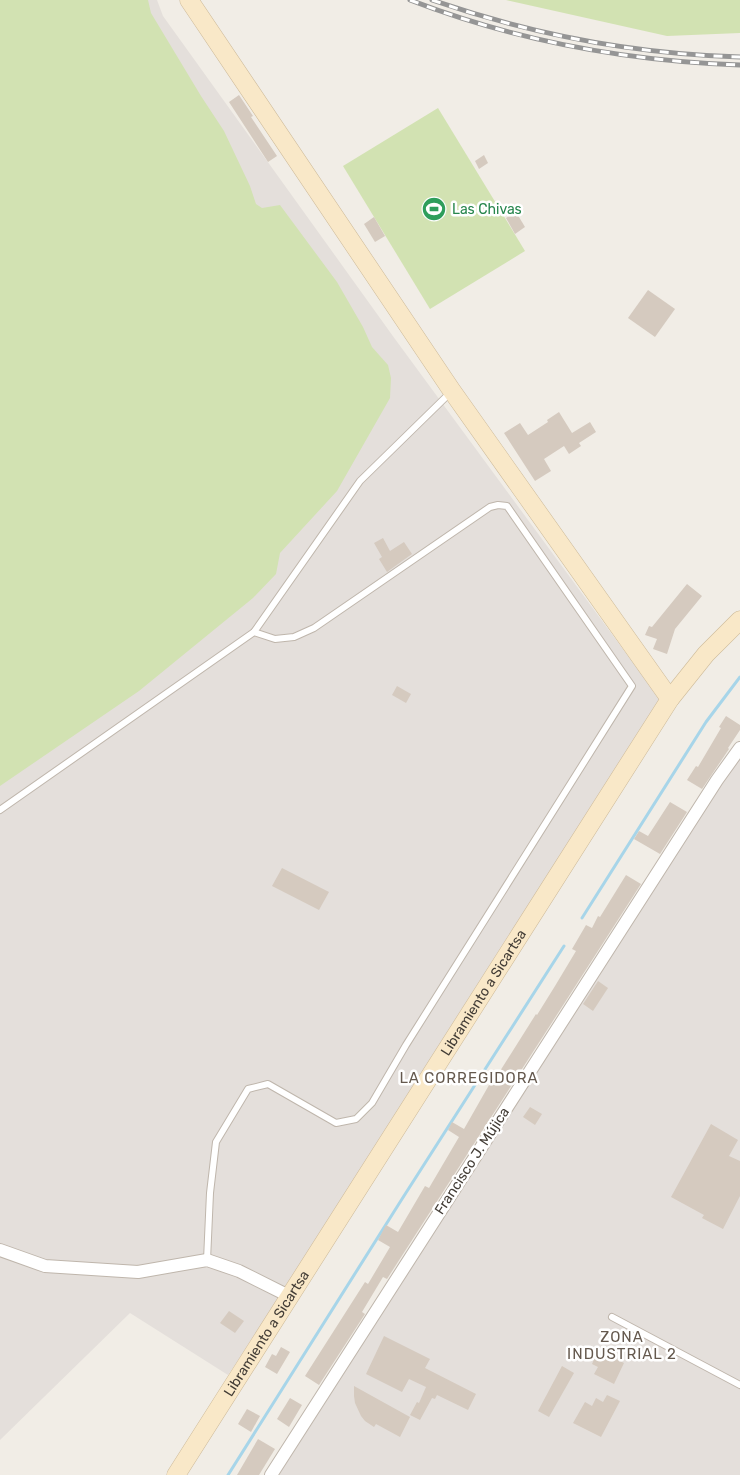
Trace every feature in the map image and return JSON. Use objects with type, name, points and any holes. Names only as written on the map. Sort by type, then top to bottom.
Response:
[{"type":"main road","points":[[189,0],[452,391],[670,699]]},
{"type":"main road","name":"Libramiento a Sicartsa","points":[[176,1475],[670,699],[706,654],[740,620]]},
{"type":"street","name":"Francisco J. Mújica","points":[[271,1475],[701,805],[740,748]]},
{"type":"street","points":[[0,1250],[44,1266],[138,1272],[207,1260],[238,1271],[290,1296]]},
{"type":"lane","points":[[0,810],[254,632],[360,480],[452,391]]},
{"type":"lane","points":[[207,1260],[210,1193],[216,1142],[248,1088],[268,1084],[336,1123],[356,1119],[372,1103],[406,1045],[632,686],[507,506],[498,504],[490,507],[314,628],[294,637],[275,639],[254,632]]},
{"type":"lane","points":[[612,1317],[740,1385]]},
{"type":"shaded area","points":[[0,0],[157,0],[163,16],[395,339],[661,701],[301,1269],[228,1375],[130,1313],[0,1440]]},
{"type":"shaded area","points":[[740,756],[740,1475],[279,1475],[721,783]]},
{"type":"green space","points":[[0,0],[148,0],[151,13],[224,131],[250,186],[256,204],[262,208],[280,205],[337,282],[363,327],[372,347],[388,365],[391,378],[390,398],[337,491],[280,553],[276,574],[253,598],[139,691],[0,786]]},
{"type":"green space","points":[[506,0],[740,0],[740,33],[667,36]]},
{"type":"green space","name":"Las Chivas","points":[[438,108],[525,251],[430,309],[343,166]]},
{"type":"building","points":[[239,95],[277,156],[268,162],[229,102]]},
{"type":"building","points":[[484,155],[488,163],[479,169],[475,161]]},
{"type":"building","points":[[516,212],[525,227],[515,234],[506,218]]},
{"type":"building","points":[[374,217],[385,236],[375,242],[364,224]]},
{"type":"building","points":[[648,290],[675,309],[655,337],[628,318]]},
{"type":"building","points":[[559,412],[572,433],[590,422],[596,432],[579,443],[581,446],[569,454],[564,446],[544,459],[551,471],[535,481],[504,433],[520,423],[528,435]]},
{"type":"building","points":[[383,538],[390,551],[404,542],[412,554],[387,572],[379,559],[382,557],[374,543]]},
{"type":"building","points":[[687,584],[702,596],[675,629],[667,654],[653,649],[657,639],[645,635],[649,626],[652,627]]},
{"type":"building","points":[[397,686],[411,694],[406,703],[392,695]]},
{"type":"building","points":[[726,716],[740,725],[740,730],[702,789],[687,780],[696,766],[698,767]]},
{"type":"building","points":[[670,802],[687,812],[660,854],[634,839],[639,831],[648,836]]},
{"type":"building","points":[[282,868],[329,892],[319,910],[272,886]]},
{"type":"building","points":[[626,875],[641,884],[387,1279],[383,1277],[362,1312],[365,1314],[319,1385],[305,1376],[365,1282],[368,1284],[390,1247],[378,1240],[386,1225],[398,1232],[425,1186],[429,1188],[459,1137],[448,1130],[452,1122],[464,1129],[493,1078],[495,1079],[537,1015],[576,951],[572,949],[586,925],[592,928]]},
{"type":"building","points":[[598,981],[608,988],[593,1011],[583,1004]]},
{"type":"building","points":[[530,1107],[542,1114],[535,1125],[523,1117]]},
{"type":"building","points":[[711,1124],[738,1140],[729,1156],[740,1161],[740,1196],[723,1229],[702,1218],[704,1215],[671,1197]]},
{"type":"building","points":[[229,1311],[244,1321],[235,1333],[220,1323]]},
{"type":"building","points":[[384,1336],[430,1359],[425,1368],[476,1394],[468,1410],[437,1395],[435,1399],[432,1398],[420,1420],[410,1415],[417,1402],[419,1403],[426,1387],[409,1379],[402,1392],[366,1374]]},
{"type":"building","points":[[281,1347],[290,1352],[277,1374],[265,1367],[272,1354],[276,1356]]},
{"type":"building","points":[[598,1350],[624,1363],[614,1384],[594,1374],[598,1367],[592,1364]]},
{"type":"building","points":[[562,1366],[574,1373],[549,1417],[538,1411]]},
{"type":"building","points":[[354,1386],[410,1417],[400,1437],[376,1424],[374,1427],[365,1421],[355,1403]]},
{"type":"building","points":[[607,1395],[620,1401],[601,1437],[573,1423],[585,1402],[592,1406],[596,1398],[603,1402]]},
{"type":"building","points":[[290,1398],[302,1405],[289,1427],[277,1419]]},
{"type":"building","points":[[247,1409],[260,1416],[251,1432],[238,1424]]},
{"type":"building","points":[[258,1439],[275,1449],[259,1475],[237,1475]]},
{"type":"waterway","points":[[582,918],[706,722],[740,677]]},
{"type":"waterway","points":[[228,1475],[564,946]]},
{"type":"railway","points":[[410,0],[490,27],[531,38],[656,59],[740,65]]},
{"type":"railway","points":[[432,0],[508,23],[584,41],[661,52],[740,57]]},
{"type":"place","name":"Las Chivas","points":[[434,209]]},
{"type":"district","name":"LA CORREGIDORA","points":[[469,1078]]},
{"type":"district","name":"ZONA INDUSTRIAL 2","points":[[622,1346]]}]
